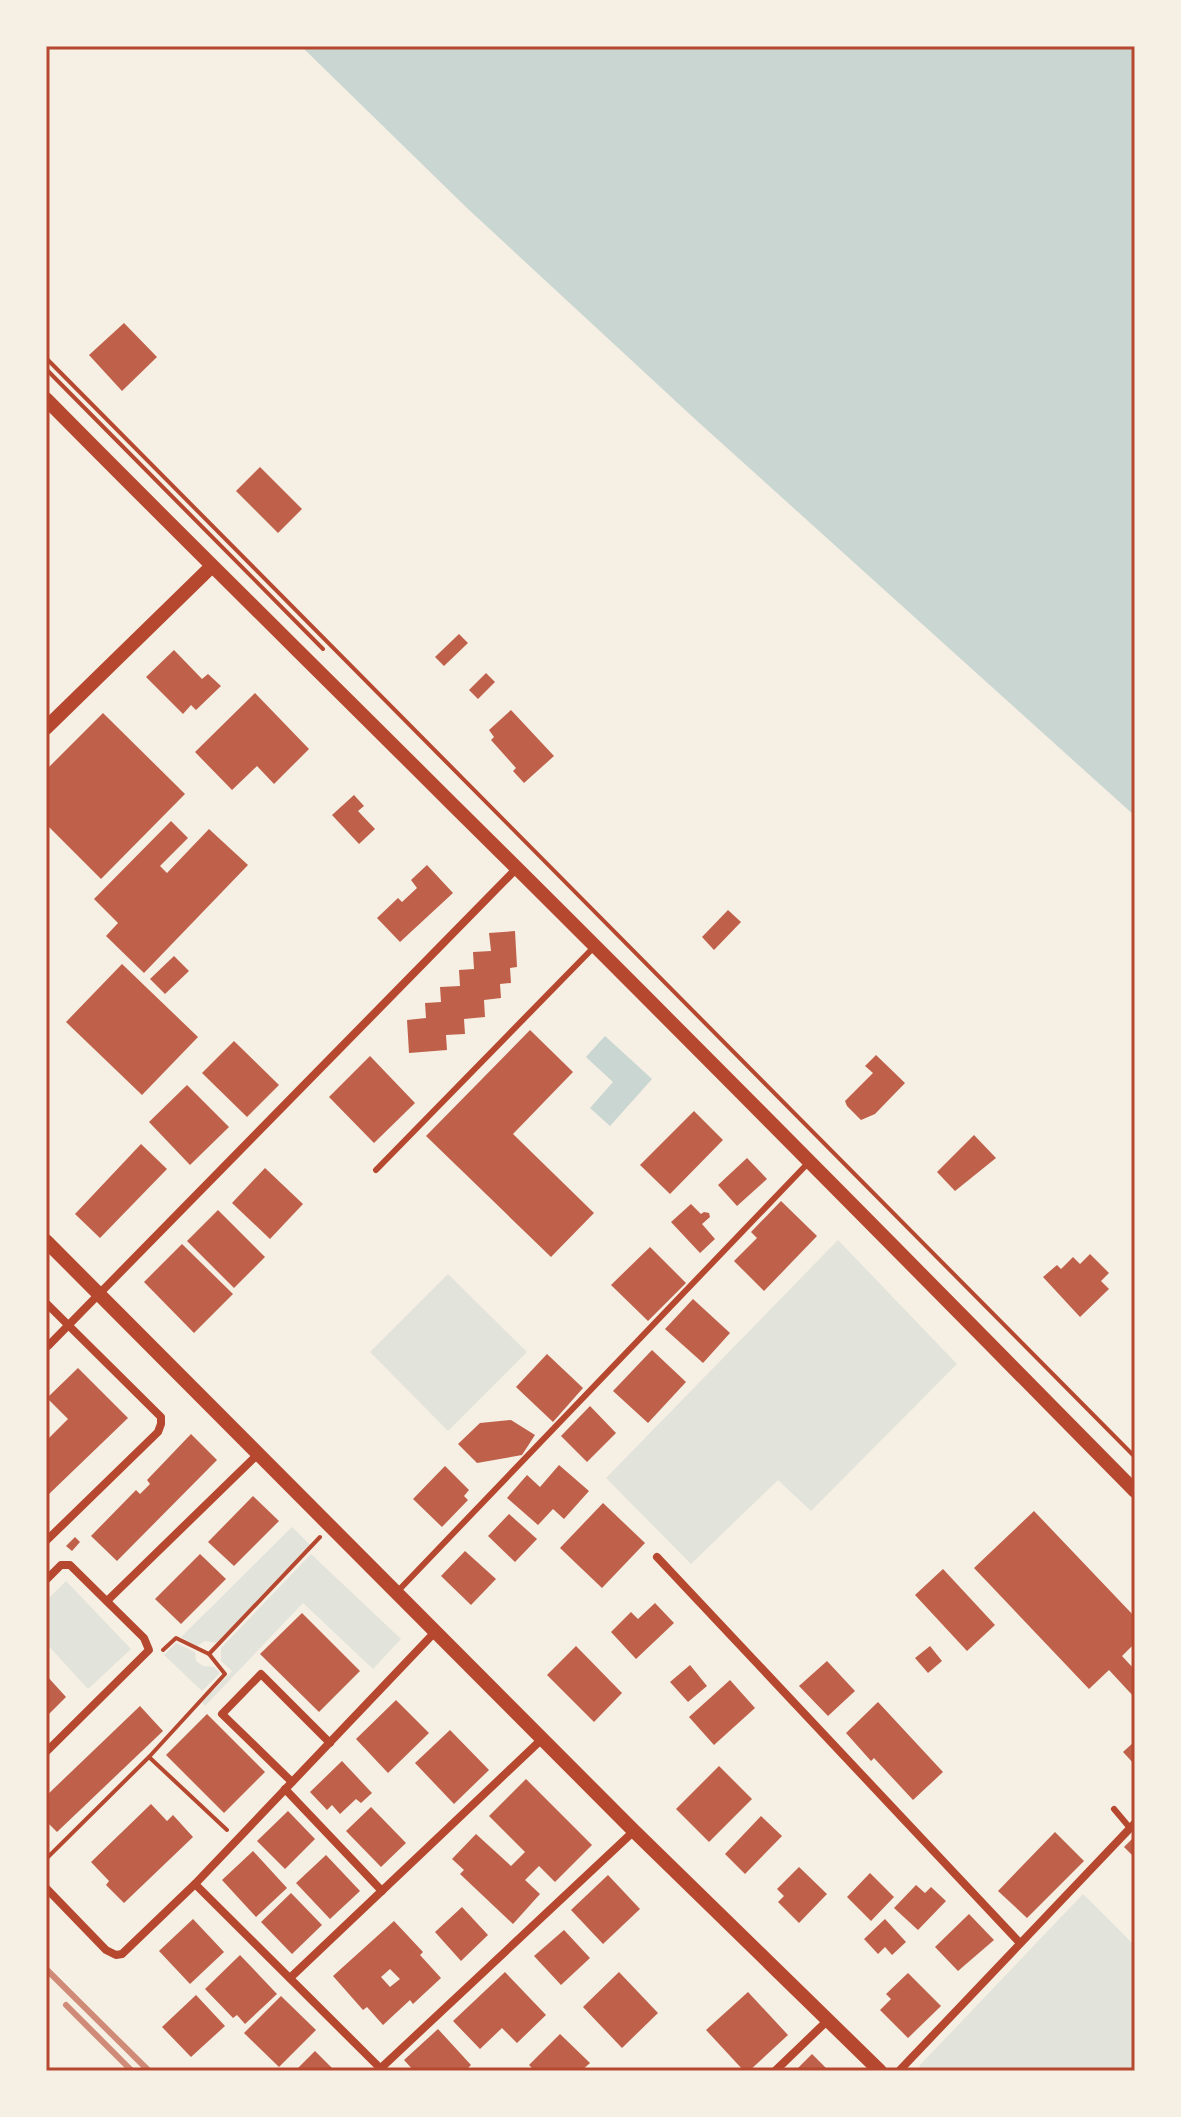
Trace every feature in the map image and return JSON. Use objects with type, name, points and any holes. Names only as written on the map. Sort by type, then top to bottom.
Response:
[{"type":"street","points":[[46,399],[211,567],[810,1161],[1135,1491]]},
{"type":"street","points":[[46,728],[211,567]]},
{"type":"street","points":[[48,1346],[517,868]]},
{"type":"street","points":[[46,1241],[634,1831],[880,2071]]},
{"type":"street","points":[[46,1303],[161,1417],[158,1432],[46,1541]]},
{"type":"street","points":[[107,1601],[258,1454]]},
{"type":"street","points":[[657,1557],[1020,1943]]},
{"type":"street","points":[[46,1580],[61,1565],[70,1565],[144,1638],[149,1650],[46,1752]]},
{"type":"street","points":[[46,1888],[106,1950],[116,1955],[130,1949],[435,1632]]},
{"type":"street","points":[[330,1743],[261,1674],[222,1714],[382,1891]]},
{"type":"street","points":[[290,1978],[542,1739]]},
{"type":"street","points":[[899,2071],[1133,1825]]},
{"type":"street","points":[[195,1884],[382,2069],[634,1831]]},
{"type":"street","points":[[775,2071],[827,2021]]},
{"type":"lane","points":[[376,1170],[595,946]]},
{"type":"lane","points":[[396,1593],[810,1161]]},
{"type":"lane","points":[[1114,1809],[1133,1825]]},
{"type":"path","points":[[46,358],[1135,1457]]},
{"type":"path","points":[[209,1654],[331,1527]]},
{"type":"path","points":[[46,1859],[149,1757],[225,1674],[209,1654],[176,1638],[162,1651],[149,1650]]},
{"type":"path","points":[[149,1757],[237,1840]]},
{"type":"shaded area","points":[[301,46],[1135,46],[1135,816],[696,420],[468,209]]},
{"type":"shaded area","points":[[605,1036],[652,1079],[610,1126],[590,1108],[613,1082],[586,1057]]},
{"type":"shaded area","points":[[838,1240],[957,1364],[811,1511],[778,1480],[691,1564],[606,1478]]},
{"type":"shaded area","points":[[448,1274],[527,1352],[448,1431],[370,1352]]},
{"type":"shaded area","points":[[292,1527],[312,1547],[216,1643],[205,1641],[197,1646],[181,1637]]},
{"type":"shaded area","points":[[311,1554],[401,1639],[373,1669],[303,1603],[205,1706],[202,1702],[232,1671],[221,1661],[221,1648]]},
{"type":"shaded area","points":[[66,1581],[131,1649],[88,1689],[46,1643],[46,1601]]},
{"type":"shaded area","points":[[176,1643],[195,1652],[196,1661],[203,1666],[214,1667],[220,1673],[202,1691],[164,1655]]},
{"type":"shaded area","points":[[1083,1894],[1135,1946],[1135,2071],[924,2071],[919,2066]]},
{"type":"building","points":[[124,323],[157,357],[122,391],[89,355]]},
{"type":"building","points":[[260,467],[302,509],[278,533],[236,491]]},
{"type":"building","points":[[459,634],[468,643],[444,666],[435,657]]},
{"type":"building","points":[[174,650],[202,679],[208,674],[221,686],[196,710],[191,705],[183,714],[146,677]]},
{"type":"building","points":[[486,673],[495,682],[478,699],[469,690]]},
{"type":"building","points":[[255,693],[309,749],[274,784],[257,766],[232,790],[195,752]]},
{"type":"building","points":[[511,710],[554,756],[524,783],[513,771],[516,768],[491,740],[494,737],[489,730]]},
{"type":"building","points":[[103,713],[185,794],[101,879],[46,824],[46,770]]},
{"type":"building","points":[[354,795],[364,806],[358,811],[375,829],[359,844],[332,815]]},
{"type":"building","points":[[171,821],[188,838],[160,866],[167,873],[209,829],[248,865],[144,973],[106,936],[118,923],[94,899]]},
{"type":"building","points":[[427,865],[453,893],[400,942],[377,918],[398,898],[402,902],[417,888],[411,880]]},
{"type":"building","points":[[728,910],[741,922],[714,950],[702,937]]},
{"type":"building","points":[[515,931],[517,967],[510,968],[511,983],[500,984],[501,998],[484,1000],[485,1017],[464,1019],[465,1034],[446,1035],[447,1050],[409,1053],[407,1020],[426,1018],[425,1003],[441,1002],[440,987],[460,986],[459,970],[474,969],[473,952],[491,951],[489,933]]},
{"type":"building","points":[[174,956],[189,971],[165,994],[150,979]]},
{"type":"building","points":[[122,964],[198,1037],[142,1095],[66,1022]]},
{"type":"building","points":[[530,1030],[573,1072],[513,1134],[594,1213],[551,1257],[426,1136]]},
{"type":"building","points":[[234,1041],[279,1085],[247,1117],[202,1073]]},
{"type":"building","points":[[876,1055],[905,1083],[875,1114],[861,1120],[845,1101],[873,1073],[865,1066]]},
{"type":"building","points":[[370,1056],[415,1103],[374,1143],[329,1097]]},
{"type":"building","points":[[187,1085],[229,1127],[190,1165],[149,1122]]},
{"type":"building","points":[[694,1111],[723,1140],[670,1194],[640,1165]]},
{"type":"building","points":[[974,1135],[996,1158],[955,1191],[937,1172]]},
{"type":"building","points":[[141,1144],[167,1169],[100,1238],[75,1214]]},
{"type":"building","points":[[747,1158],[767,1179],[737,1206],[718,1185]]},
{"type":"building","points":[[265,1168],[303,1204],[270,1239],[232,1203]]},
{"type":"building","points":[[781,1201],[817,1236],[764,1291],[734,1261],[757,1238],[751,1232]]},
{"type":"building","points":[[691,1204],[701,1214],[709,1213],[710,1217],[702,1224],[715,1239],[700,1253],[671,1222]]},
{"type":"building","points":[[218,1210],[265,1257],[234,1288],[187,1241]]},
{"type":"building","points":[[182,1244],[233,1294],[194,1333],[144,1282]]},
{"type":"building","points":[[650,1247],[686,1283],[648,1321],[611,1285]]},
{"type":"building","points":[[1090,1254],[1109,1273],[1101,1281],[1109,1289],[1080,1317],[1043,1277],[1057,1265],[1061,1269],[1073,1257],[1080,1264]]},
{"type":"building","points":[[693,1299],[730,1333],[703,1363],[665,1329]]},
{"type":"building","points":[[652,1350],[686,1382],[648,1423],[613,1391]]},
{"type":"building","points":[[547,1354],[583,1388],[553,1422],[516,1387]]},
{"type":"building","points":[[78,1368],[128,1418],[49,1494],[46,1491],[46,1441],[68,1419],[47,1398]]},
{"type":"building","points":[[590,1406],[616,1433],[587,1462],[561,1436]]},
{"type":"building","points":[[511,1420],[535,1435],[522,1455],[477,1463],[458,1444],[480,1423]]},
{"type":"building","points":[[191,1434],[217,1460],[117,1561],[91,1536],[136,1490],[140,1494],[150,1484],[147,1480]]},
{"type":"building","points":[[559,1465],[589,1491],[564,1519],[553,1509],[538,1525],[507,1498],[527,1475],[540,1487]]},
{"type":"building","points":[[445,1466],[469,1490],[464,1496],[468,1500],[442,1527],[413,1499]]},
{"type":"building","points":[[253,1496],[279,1521],[234,1566],[208,1542]]},
{"type":"building","points":[[603,1503],[645,1543],[602,1588],[560,1548]]},
{"type":"building","points":[[1034,1511],[1135,1617],[1135,1643],[1122,1656],[1135,1670],[1135,1698],[1109,1670],[1089,1689],[974,1568]]},
{"type":"building","points":[[509,1514],[537,1539],[515,1562],[488,1536]]},
{"type":"building","points":[[75,1537],[80,1542],[72,1551],[66,1546]]},
{"type":"building","points":[[465,1551],[496,1579],[471,1605],[441,1576]]},
{"type":"building","points":[[200,1554],[226,1579],[181,1624],[155,1599]]},
{"type":"building","points":[[943,1569],[995,1625],[967,1651],[915,1595]]},
{"type":"building","points":[[655,1603],[674,1623],[636,1659],[611,1632],[631,1612],[638,1619]]},
{"type":"building","points":[[302,1613],[360,1671],[319,1712],[260,1654]]},
{"type":"building","points":[[576,1646],[622,1693],[594,1722],[547,1675]]},
{"type":"building","points":[[930,1646],[942,1661],[928,1673],[915,1658]]},
{"type":"building","points":[[827,1661],[855,1691],[828,1716],[799,1686]]},
{"type":"building","points":[[690,1665],[707,1686],[688,1702],[670,1682]]},
{"type":"building","points":[[46,1675],[66,1697],[46,1717]]},
{"type":"building","points":[[730,1680],[755,1708],[714,1745],[689,1717]]},
{"type":"building","points":[[396,1700],[429,1733],[388,1773],[356,1739]]},
{"type":"building","points":[[878,1702],[943,1772],[913,1800],[846,1733]]},
{"type":"building","points":[[140,1706],[163,1731],[57,1832],[46,1821],[46,1796]]},
{"type":"building","points":[[207,1714],[265,1772],[224,1813],[166,1755]]},
{"type":"building","points":[[450,1730],[489,1770],[454,1804],[415,1763]]},
{"type":"building","points":[[1135,1741],[1135,1765],[1123,1752]]},
{"type":"building","points":[[342,1761],[372,1793],[361,1803],[356,1799],[340,1814],[332,1805],[327,1810],[310,1792]]},
{"type":"building","points":[[719,1766],[752,1799],[709,1842],[676,1809]]},
{"type":"building","points":[[526,1779],[592,1845],[555,1882],[539,1866],[525,1880],[540,1894],[513,1924],[460,1874],[464,1870],[452,1859],[476,1834],[511,1866],[525,1852],[489,1816]]},
{"type":"building","points":[[151,1804],[167,1821],[173,1815],[193,1837],[124,1903],[106,1885],[109,1881],[91,1862]]},
{"type":"building","points":[[371,1807],[406,1843],[381,1867],[346,1831]]},
{"type":"building","points":[[288,1811],[315,1839],[285,1869],[257,1841]]},
{"type":"building","points":[[761,1816],[782,1836],[745,1874],[725,1854]]},
{"type":"building","points":[[1055,1832],[1084,1861],[1027,1918],[998,1891]]},
{"type":"building","points":[[1135,1836],[1135,1858],[1124,1847]]},
{"type":"building","points":[[253,1851],[287,1888],[256,1917],[222,1880]]},
{"type":"building","points":[[326,1855],[360,1891],[330,1919],[296,1883]]},
{"type":"building","points":[[799,1867],[827,1894],[799,1923],[778,1902],[784,1896],[777,1889]]},
{"type":"building","points":[[870,1873],[894,1897],[871,1921],[847,1897]]},
{"type":"building","points":[[608,1875],[640,1909],[603,1944],[571,1910]]},
{"type":"building","points":[[916,1885],[925,1893],[931,1887],[946,1901],[918,1930],[894,1908]]},
{"type":"building","points":[[291,1893],[322,1925],[292,1954],[261,1922]]},
{"type":"building","points":[[462,1907],[488,1935],[461,1961],[435,1932]]},
{"type":"building","points":[[969,1914],[994,1940],[958,1971],[935,1947]]},
{"type":"building","points":[[193,1919],[224,1952],[190,1984],[159,1951]]},
{"type":"building","points":[[885,1919],[906,1942],[892,1955],[885,1947],[878,1954],[864,1939]]},
{"type":"building","points":[[394,1921],[423,1952],[420,1955],[441,1978],[413,2004],[410,2000],[383,2025],[367,2007],[363,2010],[333,1976]],"holes":[[[390,1969],[400,1979],[390,1987],[381,1977]]]},
{"type":"building","points":[[564,1930],[590,1958],[561,1985],[534,1956]]},
{"type":"building","points":[[240,1955],[277,1994],[245,2024],[237,2015],[233,2018],[205,1989]]},
{"type":"building","points":[[505,1972],[546,2015],[517,2043],[502,2028],[480,2049],[453,2021]]},
{"type":"building","points":[[619,1972],[658,2013],[622,2048],[583,2007]]},
{"type":"building","points":[[908,1973],[941,2006],[908,2038],[880,2010],[891,1999],[886,1994]]},
{"type":"building","points":[[748,1992],[788,2035],[749,2071],[744,2071],[706,2030]]},
{"type":"building","points":[[196,1995],[225,2026],[191,2057],[162,2027]]},
{"type":"building","points":[[281,1996],[316,2030],[279,2067],[244,2033]]},
{"type":"building","points":[[438,2029],[471,2065],[465,2071],[414,2071],[404,2060]]},
{"type":"building","points":[[560,2034],[590,2063],[581,2071],[535,2071],[529,2065]]},
{"type":"building","points":[[315,2051],[335,2071],[295,2071]]},
{"type":"building","points":[[812,2054],[829,2071],[795,2071]]},
{"type":"railway","points":[[46,1969],[149,2071]]},
{"type":"railway","points":[[66,2005],[132,2071]]}]
